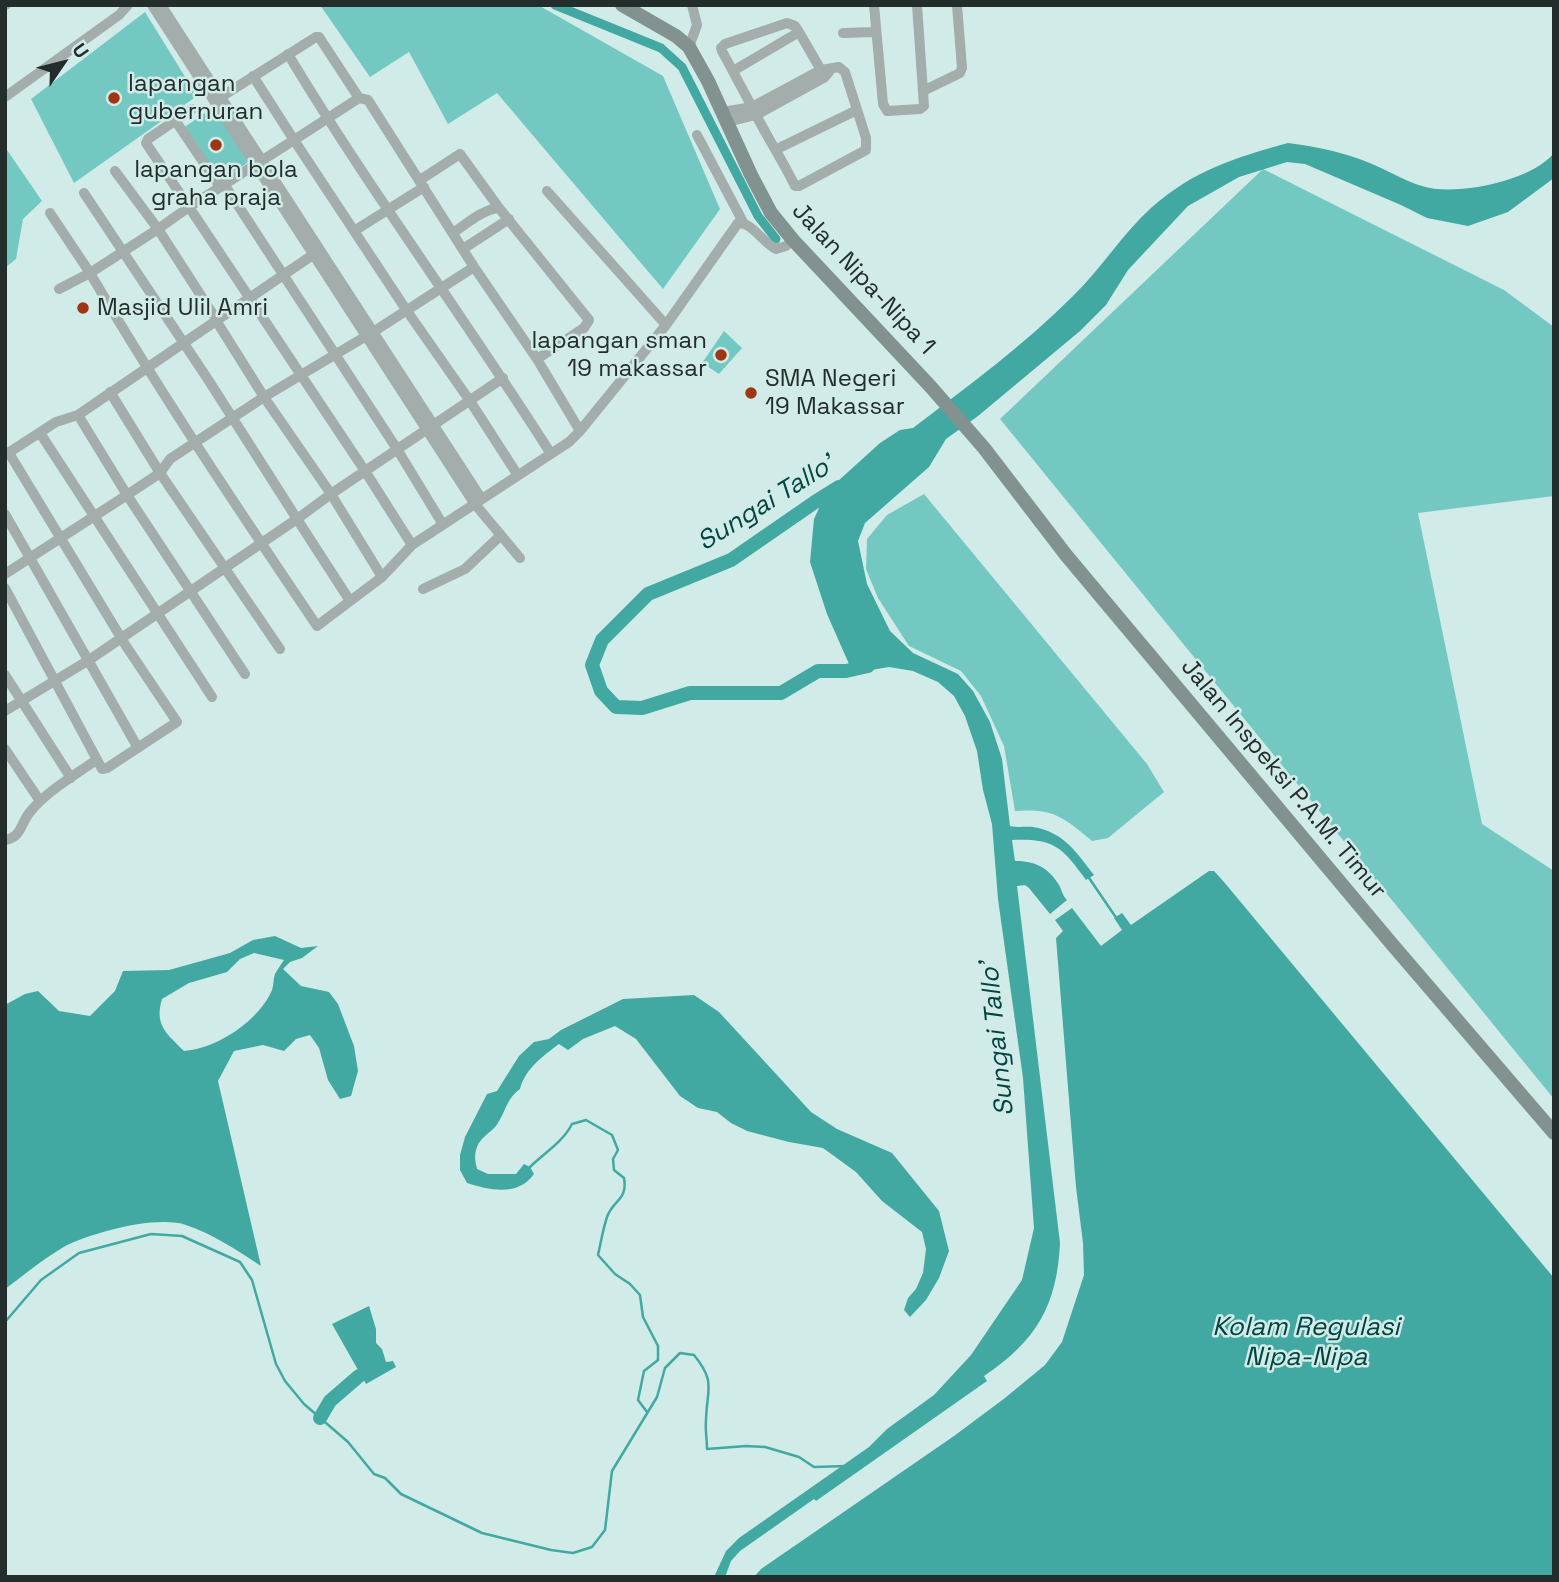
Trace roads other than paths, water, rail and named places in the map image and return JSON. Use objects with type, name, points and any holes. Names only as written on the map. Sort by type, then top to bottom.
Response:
[{"type":"street","points":[[5,97],[120,15],[128,5]]},
{"type":"street","points":[[152,5],[259,162],[500,536],[520,558]]},
{"type":"street","points":[[161,5],[221,96],[259,162]]},
{"type":"street","name":"Jalan Nipa-Nipa 1","points":[[622,5],[676,36],[689,47],[766,205],[793,240],[930,386],[984,448]]},
{"type":"street","points":[[689,47],[697,25],[692,5]]},
{"type":"street","points":[[874,5],[883,104],[887,111],[892,113],[922,108],[917,5]]},
{"type":"street","points":[[923,91],[960,73],[962,68],[957,5]]},
{"type":"street","points":[[725,117],[754,111],[826,72],[839,67],[844,69],[866,138],[866,150],[799,186],[795,186],[754,111],[722,51],[723,45],[787,23],[799,32],[826,72]]},
{"type":"street","points":[[733,71],[799,32]]},
{"type":"street","points":[[844,33],[876,32]]},
{"type":"street","points":[[221,96],[313,38],[319,37],[359,98]]},
{"type":"street","points":[[288,54],[386,210],[503,379],[551,454]]},
{"type":"street","points":[[253,76],[517,474]]},
{"type":"street","points":[[60,289],[124,252],[327,118],[359,98],[365,98],[372,103],[474,267],[537,359],[580,432]]},
{"type":"street","points":[[192,109],[146,143],[365,471],[411,545]]},
{"type":"street","points":[[777,149],[857,110]]},
{"type":"street","points":[[175,120],[284,275],[442,523]]},
{"type":"street","points":[[696,135],[743,222],[776,249],[793,240]]},
{"type":"street","points":[[354,231],[460,154],[499,208],[590,321],[537,359]]},
{"type":"street","points":[[115,171],[158,229],[382,577]]},
{"type":"street","points":[[547,191],[666,324]]},
{"type":"street","points":[[84,192],[350,601]]},
{"type":"street","points":[[453,233],[495,207],[499,208]]},
{"type":"street","points":[[50,213],[90,273],[146,368],[317,626],[382,577],[411,545],[569,442],[580,432],[666,324],[734,227],[743,222]]},
{"type":"street","points":[[463,249],[509,219]]},
{"type":"street","points":[[5,587],[100,767],[105,769],[177,722],[121,638],[7,454],[56,422],[78,415],[317,252]]},
{"type":"street","points":[[5,574],[160,473],[170,459],[264,397],[370,334],[474,267]]},
{"type":"street","points":[[5,711],[89,660],[503,379]]},
{"type":"street","points":[[110,392],[160,473],[280,649]]},
{"type":"street","points":[[78,415],[127,495],[245,674]]},
{"type":"street","points":[[40,433],[212,697]]},
{"type":"street","name":"Jalan Inspeksi P.A.M. Timur","points":[[984,448],[1066,555],[1554,1133]]},
{"type":"street","points":[[5,514],[138,748]]},
{"type":"street","points":[[423,589],[465,569],[500,536]]},
{"type":"street","points":[[5,675],[71,778]]},
{"type":"street","points":[[5,748],[40,801]]},
{"type":"street","points":[[5,839],[15,838],[27,815],[40,801],[96,760]]},
{"type":"water","points":[[1288,143],[1351,156],[1416,184],[1436,189],[1472,188],[1511,179],[1529,172],[1554,153],[1554,178],[1508,212],[1468,226],[1427,218],[1305,164],[1287,162],[1239,177],[1188,206],[1128,270],[1106,305],[1080,331],[978,416],[946,439],[929,467],[865,523],[858,541],[867,584],[890,631],[913,653],[958,674],[973,691],[990,722],[1002,759],[1010,826],[1033,827],[1053,833],[1068,844],[1094,875],[1086,880],[1063,852],[1048,843],[1012,840],[1015,861],[1029,862],[1046,869],[1067,900],[1050,914],[1029,888],[1025,885],[1017,886],[1060,1243],[1058,1265],[1048,1304],[1040,1320],[1017,1349],[984,1376],[987,1381],[740,1551],[731,1561],[725,1577],[714,1577],[726,1551],[739,1538],[869,1447],[887,1429],[934,1395],[971,1355],[1022,1280],[1034,1228],[1023,1078],[998,899],[992,824],[977,751],[965,716],[954,696],[938,682],[913,671],[889,667],[853,673],[827,614],[810,562],[814,519],[827,491],[880,443],[900,430],[913,428],[1035,331],[1083,286],[1140,218],[1167,195],[1215,167]]},
{"type":"water","name":"Kolam Regulasi Nipa-Nipa","points":[[1209,871],[1214,871],[1224,882],[1554,1278],[1554,1577],[754,1577],[761,1569],[1005,1398],[1045,1365],[1062,1342],[1084,1275],[1056,938],[1063,931],[1055,920],[1072,908],[1101,946],[1122,930],[1114,918],[1122,913],[1131,925]]},
{"type":"water","points":[[275,936],[301,948],[318,946],[283,969],[301,986],[329,992],[338,1004],[354,1046],[358,1071],[351,1096],[340,1099],[328,1080],[319,1048],[310,1035],[296,1039],[284,1051],[263,1045],[234,1051],[218,1081],[261,1266],[225,1243],[196,1229],[186,1225],[158,1222],[105,1231],[74,1242],[5,1289],[5,1005],[25,994],[38,991],[59,1011],[90,1016],[115,991],[123,971],[169,970],[230,953],[253,940]],"holes":[[[254,953],[284,960],[275,974],[272,990],[266,1001],[247,1022],[222,1039],[184,1051],[164,1028],[160,1016],[162,999],[189,983],[227,972],[240,959]]]},
{"type":"water","points":[[694,995],[719,1012],[811,1112],[837,1129],[892,1153],[939,1211],[949,1251],[939,1278],[926,1300],[910,1317],[904,1310],[923,1273],[926,1249],[922,1232],[882,1201],[856,1172],[823,1148],[747,1131],[717,1112],[698,1108],[680,1096],[636,1039],[615,1026],[583,1039],[568,1050],[559,1044],[541,1058],[526,1075],[496,1126],[478,1144],[475,1155],[477,1169],[488,1174],[516,1174],[524,1164],[530,1167],[534,1174],[512,1189],[485,1188],[467,1183],[460,1170],[460,1155],[465,1137],[487,1094],[497,1091],[519,1056],[534,1042],[549,1039],[561,1030],[623,999]]},
{"type":"water","points":[[369,1306],[376,1329],[376,1343],[382,1349],[386,1362],[393,1361],[396,1367],[366,1384],[332,1324]]},
{"type":"waterway","points":[[555,5],[661,48],[682,67],[758,216],[776,239]]},
{"type":"waterway","name":"Sungai Tallo'","points":[[839,487],[731,560],[648,594],[602,640],[592,665],[601,691],[616,707],[642,708],[690,693],[781,693],[818,671],[846,671],[868,666]]},
{"type":"waterway","points":[[1087,875],[1117,919]]},
{"type":"waterway","points":[[530,1167],[558,1142],[572,1124],[586,1120],[612,1135],[618,1150],[613,1159],[614,1170],[624,1178],[625,1185],[622,1196],[607,1217],[598,1255],[640,1295],[643,1317],[658,1346],[658,1360],[644,1371],[638,1400],[647,1412]]},
{"type":"waterway","points":[[5,1322],[41,1280],[79,1253],[151,1234],[182,1236],[240,1262],[252,1280],[276,1364],[285,1381],[304,1404],[348,1442],[374,1474],[385,1478],[401,1494],[482,1533],[551,1550],[573,1553],[592,1547],[605,1530],[612,1471],[657,1397],[665,1368],[680,1353],[694,1355],[708,1379],[707,1449],[765,1447],[799,1457],[814,1467],[847,1466]]},
{"type":"waterway","points":[[320,1418],[330,1401],[359,1376]]},
{"type":"place","name":"lapangan gubernuran","points":[[114,98]]},
{"type":"place","name":"lapangan bola graha praja","points":[[216,145]]},
{"type":"place","name":"Masjid Ulil Amri","points":[[83,308]]},
{"type":"place","name":"lapangan sman 19 makassar","points":[[721,355]]},
{"type":"place","name":"SMA Negeri 19 Makassar","points":[[751,393]]}]
